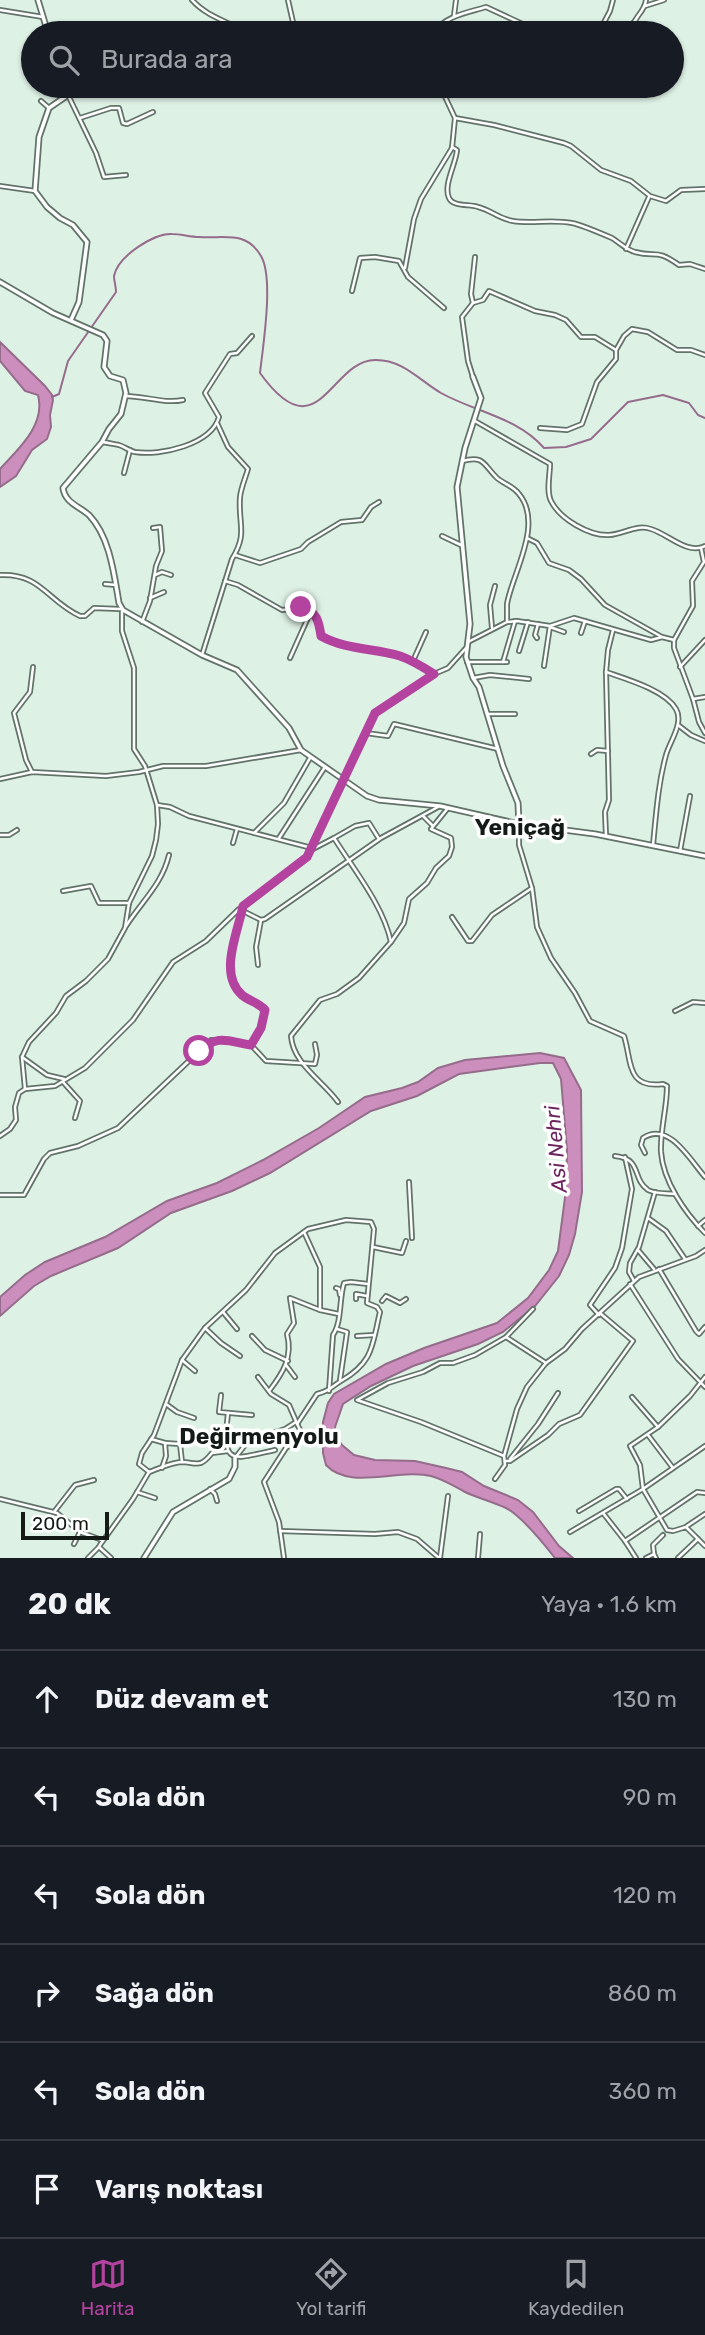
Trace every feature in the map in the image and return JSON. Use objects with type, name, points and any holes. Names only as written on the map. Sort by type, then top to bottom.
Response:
[{"type":"street","points":[[38,0],[44,21]]},
{"type":"street","points":[[192,0],[201,10],[224,21]]},
{"type":"street","points":[[288,0],[294,21]]},
{"type":"street","points":[[454,16],[456,0]]},
{"type":"street","points":[[605,21],[613,0]]},
{"type":"street","points":[[635,21],[646,0]]},
{"type":"street","points":[[645,6],[664,0]]},
{"type":"street","points":[[446,21],[454,16],[486,7],[516,21]]},
{"type":"street","points":[[0,10],[43,17]]},
{"type":"street","points":[[64,98],[49,108],[39,137],[35,191],[47,207],[73,225],[87,242],[79,302],[72,321]]},
{"type":"street","points":[[70,98],[96,153],[104,177],[126,175]]},
{"type":"street","points":[[405,268],[414,219],[421,199],[452,147],[455,118],[446,98]]},
{"type":"street","points":[[41,101],[49,108]]},
{"type":"street","points":[[80,118],[119,108],[123,123],[127,124],[153,112]]},
{"type":"street","points":[[455,118],[564,143],[601,170],[631,181],[649,196],[666,201],[681,190],[705,189]]},
{"type":"street","points":[[452,147],[457,150],[448,187],[449,198],[453,202],[479,207],[512,221],[574,223],[611,238],[626,249],[638,253],[659,253],[679,265],[692,264],[705,269]]},
{"type":"street","points":[[0,186],[35,191]]},
{"type":"street","points":[[626,249],[649,196]]},
{"type":"street","points":[[352,291],[360,258],[375,257],[399,261],[408,277],[444,308]]},
{"type":"street","points":[[473,303],[471,294],[475,257]]},
{"type":"street","points":[[0,282],[103,335],[107,341],[104,367],[110,376],[122,380],[125,386],[121,414],[73,479],[66,483],[64,494],[94,523],[107,546],[122,610],[122,631],[134,668],[134,749],[147,771],[157,806],[158,830],[152,856],[129,902],[125,928]]},
{"type":"street","points":[[616,350],[595,337],[580,337],[566,320],[555,314],[535,311],[489,291],[483,300],[473,303],[463,317],[468,361],[481,398],[457,487],[470,624],[467,662],[479,687],[517,803],[519,845],[532,888],[537,927],[551,958],[575,993],[586,1016],[597,1026],[624,1036],[627,1059],[642,1083],[649,1086],[667,1086],[662,1133],[663,1161],[675,1194],[705,1233]]},
{"type":"street","points":[[540,428],[567,430],[582,424],[597,382],[616,359],[616,350],[624,336],[632,329],[648,332],[677,350],[691,350],[705,355]]},
{"type":"street","points":[[102,442],[130,450],[177,450],[201,437],[217,423],[219,417],[205,393],[230,354],[237,353],[252,336]]},
{"type":"street","points":[[125,396],[142,396],[171,403],[183,400]]},
{"type":"street","points":[[476,418],[550,464],[548,491],[551,501],[573,524],[608,536],[642,527],[663,533],[685,547],[705,546]]},
{"type":"street","points":[[202,655],[243,533],[240,494],[248,469],[228,447],[217,423]]},
{"type":"street","points":[[124,473],[130,450]]},
{"type":"street","points":[[462,461],[474,458],[482,460],[499,479],[520,494],[527,512],[527,538],[507,603],[508,622]]},
{"type":"street","points":[[234,555],[260,563],[301,549],[341,522],[362,520],[379,502]]},
{"type":"street","points":[[142,622],[163,551],[160,527],[153,528]]},
{"type":"street","points":[[442,536],[463,546]]},
{"type":"street","points":[[527,538],[537,543],[550,563],[569,570],[581,579],[605,605],[662,637],[674,640]]},
{"type":"street","points":[[701,548],[704,562],[692,581],[693,606],[674,640],[680,667],[705,733]]},
{"type":"street","points":[[155,575],[162,572],[171,575]]},
{"type":"street","points":[[0,576],[29,578],[45,593],[80,616],[85,616],[94,608],[122,610],[202,655],[237,670],[289,727],[302,750],[310,758],[367,796],[379,800],[448,808],[519,824],[606,836],[705,856]]},
{"type":"street","points":[[225,581],[238,585],[282,610],[301,607],[311,611],[320,623],[321,636],[328,640],[357,649],[402,656],[434,674]]},
{"type":"street","points":[[105,584],[116,585]]},
{"type":"street","points":[[492,629],[489,605],[495,586]]},
{"type":"street","points":[[150,598],[164,592]]},
{"type":"street","points":[[290,659],[311,611]]},
{"type":"street","points":[[550,626],[574,618],[651,640],[662,637]]},
{"type":"street","points":[[468,642],[514,621],[550,626],[564,632]]},
{"type":"street","points":[[467,662],[505,662],[514,621]]},
{"type":"street","points":[[581,633],[585,621]]},
{"type":"street","points":[[519,651],[528,622]]},
{"type":"street","points":[[537,638],[535,635],[538,624]]},
{"type":"street","points":[[544,666],[550,626]]},
{"type":"street","points":[[606,836],[605,812],[609,800],[606,672],[613,630]]},
{"type":"street","points":[[412,661],[426,632]]},
{"type":"street","points":[[680,667],[705,640]]},
{"type":"street","points":[[311,850],[375,713],[434,674],[448,668],[467,649]]},
{"type":"street","points":[[33,667],[30,692],[14,713],[26,760],[33,772]]},
{"type":"street","points":[[606,672],[633,681],[666,699],[678,711],[678,724],[660,777],[652,847]]},
{"type":"street","points":[[473,678],[529,678]]},
{"type":"street","points":[[693,699],[705,697]]},
{"type":"street","points":[[487,714],[515,714]]},
{"type":"street","points":[[366,733],[388,736],[394,724],[498,750]]},
{"type":"street","points":[[678,724],[691,735],[705,741]]},
{"type":"street","points":[[0,779],[33,772],[106,776],[147,771],[163,766],[206,766],[302,750]]},
{"type":"street","points":[[591,754],[597,750],[608,751]]},
{"type":"street","points":[[254,833],[284,803],[310,758]]},
{"type":"street","points":[[278,839],[325,767]]},
{"type":"street","points":[[680,853],[690,796]]},
{"type":"street","points":[[157,806],[170,807],[189,816],[311,850]]},
{"type":"street","points":[[258,965],[256,947],[261,920],[379,839],[438,807]]},
{"type":"street","points":[[338,1102],[304,1065],[290,1038],[294,1029],[320,1000],[337,994],[359,978],[391,942],[404,923],[408,899],[427,883],[436,868],[449,856],[451,838],[430,829],[448,808]]},
{"type":"street","points":[[423,815],[433,826]]},
{"type":"street","points":[[251,1045],[261,1028],[265,1010],[241,994],[233,983],[230,972],[243,906],[297,866],[311,850],[355,826],[369,823],[379,839]]},
{"type":"street","points":[[233,842],[237,829]]},
{"type":"street","points":[[0,835],[17,831]]},
{"type":"street","points":[[334,838],[375,900],[391,942]]},
{"type":"street","points":[[25,1089],[22,1057],[29,1042],[56,1013],[66,996],[108,959],[142,902],[158,885],[169,855]]},
{"type":"street","points":[[63,891],[91,886],[99,903],[129,902]]},
{"type":"street","points":[[452,917],[468,941],[472,941],[492,915],[532,888]]},
{"type":"street","points":[[0,1136],[14,1123],[19,1093],[25,1089],[48,1088],[85,1068],[133,1020],[173,962],[206,941],[239,909],[261,920]]},
{"type":"street","points":[[675,1011],[693,1002],[705,1003]]},
{"type":"street","points":[[0,1195],[24,1195],[50,1153],[78,1146],[118,1128],[211,1040],[251,1045],[266,1061],[304,1065],[315,1064],[315,1044]]},
{"type":"street","points":[[22,1057],[47,1075],[65,1081],[80,1101],[75,1118]]},
{"type":"street","points":[[645,1153],[640,1145],[643,1138],[662,1133],[670,1138],[705,1177]]},
{"type":"street","points":[[615,1156],[625,1157],[634,1164],[646,1188],[675,1194]]},
{"type":"street","points":[[506,1462],[548,1435],[559,1424],[580,1415],[633,1341],[590,1306],[620,1259],[632,1189],[625,1157]]},
{"type":"street","points":[[409,1182],[412,1238]]},
{"type":"street","points":[[655,1192],[638,1250],[629,1268],[632,1282],[678,1359],[705,1387]]},
{"type":"street","points":[[648,1218],[666,1231],[686,1260]]},
{"type":"street","points":[[144,1558],[173,1513],[230,1477],[235,1458],[248,1440],[296,1423],[317,1394],[329,1391],[348,1378],[369,1356],[380,1310],[368,1304],[367,1296],[373,1261],[374,1227],[371,1222],[346,1220],[309,1228],[276,1255],[246,1290],[205,1328],[182,1360],[151,1439],[142,1453],[139,1464],[149,1472]]},
{"type":"street","points":[[698,1226],[705,1220]]},
{"type":"street","points":[[304,1232],[320,1266],[320,1310]]},
{"type":"street","points":[[373,1247],[402,1253],[406,1241]]},
{"type":"street","points":[[638,1250],[657,1270],[696,1331],[699,1334],[705,1327]]},
{"type":"street","points":[[506,1462],[505,1456],[517,1409],[527,1387],[546,1363],[565,1349],[582,1329],[632,1282],[705,1250]]},
{"type":"street","points":[[340,1296],[345,1282],[368,1284]]},
{"type":"street","points":[[329,1391],[332,1335],[337,1329],[339,1314],[340,1296],[339,1289],[336,1288]]},
{"type":"street","points":[[356,1298],[356,1294],[367,1296]]},
{"type":"street","points":[[334,1296],[340,1296]]},
{"type":"street","points":[[382,1301],[386,1296],[398,1303],[406,1299]]},
{"type":"street","points":[[269,1391],[290,1354],[287,1334],[294,1323],[290,1298],[339,1314]]},
{"type":"street","points":[[505,1456],[421,1422],[356,1401],[388,1383],[423,1372],[440,1363],[453,1363],[475,1355],[506,1337],[533,1309]]},
{"type":"street","points":[[223,1312],[237,1329]]},
{"type":"street","points":[[205,1328],[240,1356]]},
{"type":"street","points":[[337,1329],[347,1332],[340,1382]]},
{"type":"street","points":[[357,1336],[375,1335]]},
{"type":"street","points":[[252,1336],[265,1350],[287,1363],[295,1377]]},
{"type":"street","points":[[506,1337],[546,1363]]},
{"type":"street","points":[[182,1360],[195,1371]]},
{"type":"street","points":[[258,1377],[269,1391],[289,1405],[296,1423],[309,1443]]},
{"type":"street","points":[[705,1377],[658,1427],[630,1446],[639,1463],[643,1489],[659,1518],[670,1531],[686,1527],[705,1514]]},
{"type":"street","points":[[495,1479],[538,1424],[558,1393]]},
{"type":"street","points":[[221,1395],[219,1411],[252,1415]]},
{"type":"street","points":[[632,1398],[658,1427]]},
{"type":"street","points":[[166,1404],[177,1412],[194,1418]]},
{"type":"street","points":[[228,1413],[225,1440],[228,1451],[235,1458],[248,1458],[275,1450]]},
{"type":"street","points":[[284,1558],[279,1522],[264,1482],[286,1448],[304,1435]]},
{"type":"street","points":[[648,1435],[673,1468]]},
{"type":"street","points":[[151,1439],[180,1444],[182,1462]]},
{"type":"street","points":[[162,1468],[166,1456],[165,1443]]},
{"type":"street","points":[[570,1532],[643,1489],[705,1446]]},
{"type":"street","points":[[88,1558],[99,1547],[149,1472],[182,1462],[195,1465],[205,1462],[212,1453],[228,1451]]},
{"type":"street","points":[[54,1512],[75,1485],[94,1480]]},
{"type":"street","points":[[579,1511],[617,1488],[627,1499]]},
{"type":"street","points":[[210,1489],[217,1502]]},
{"type":"street","points":[[137,1492],[155,1499]]},
{"type":"street","points":[[625,1541],[697,1492],[705,1492]]},
{"type":"street","points":[[440,1558],[448,1496]]},
{"type":"street","points":[[0,1499],[54,1512],[80,1532],[103,1540]]},
{"type":"street","points":[[603,1513],[636,1558]]},
{"type":"street","points":[[686,1527],[705,1546]]},
{"type":"street","points":[[280,1531],[375,1534],[398,1532],[416,1539],[440,1558]]},
{"type":"street","points":[[74,1544],[80,1532]]},
{"type":"street","points":[[478,1558],[480,1534]]},
{"type":"street","points":[[646,1558],[655,1556],[653,1545],[663,1535]]},
{"type":"street","points":[[678,1558],[698,1539]]},
{"type":"street","points":[[99,1547],[111,1558]]},
{"type":"shaded area","points":[[0,342],[45,386],[53,400],[51,427],[47,439],[32,450],[16,476],[0,487],[0,469],[29,436],[38,416],[39,406],[38,395],[25,391],[0,361]]},
{"type":"shaded area","points":[[540,1053],[564,1058],[581,1090],[582,1192],[575,1234],[559,1276],[535,1306],[503,1332],[478,1344],[413,1366],[371,1386],[343,1404],[335,1427],[337,1438],[354,1455],[375,1460],[415,1461],[462,1472],[484,1486],[518,1500],[533,1512],[559,1546],[573,1558],[555,1558],[512,1512],[440,1479],[418,1474],[348,1477],[336,1473],[326,1465],[323,1453],[323,1422],[328,1403],[334,1394],[386,1364],[497,1323],[528,1298],[549,1270],[558,1251],[566,1190],[567,1151],[561,1079],[553,1063],[459,1074],[417,1096],[371,1111],[270,1173],[232,1191],[171,1213],[118,1248],[51,1276],[34,1286],[0,1316],[0,1297],[45,1262],[105,1237],[167,1201],[217,1183],[263,1160],[319,1128],[365,1097],[402,1088],[418,1082],[438,1068],[465,1060]]},
{"type":"waterway","points":[[52,397],[59,394],[68,361],[116,292],[114,276],[122,261],[138,247],[156,237],[172,234],[241,239],[248,242],[261,256],[267,280],[267,313],[260,373],[280,396],[297,405],[311,405],[347,373],[360,364],[376,360],[403,367],[454,400],[509,422],[544,448],[566,447],[591,439],[628,402],[663,395],[689,403],[698,415],[705,418]]},
{"type":"district","name":"Yeniçağ","points":[[520,827]]},
{"type":"district","name":"Değirmenyolu","points":[[259,1436]]},
{"type":"route","points":[[199,1051],[211,1040],[251,1045],[261,1028],[265,1010],[260,1004],[241,994],[233,983],[230,972],[243,906],[307,857],[375,713],[434,674],[402,656],[357,649],[328,640],[321,636],[320,623],[314,613],[301,607]]},
{"type":"water label","name":"Asi Nehri","points":[[556,1149]]}]
